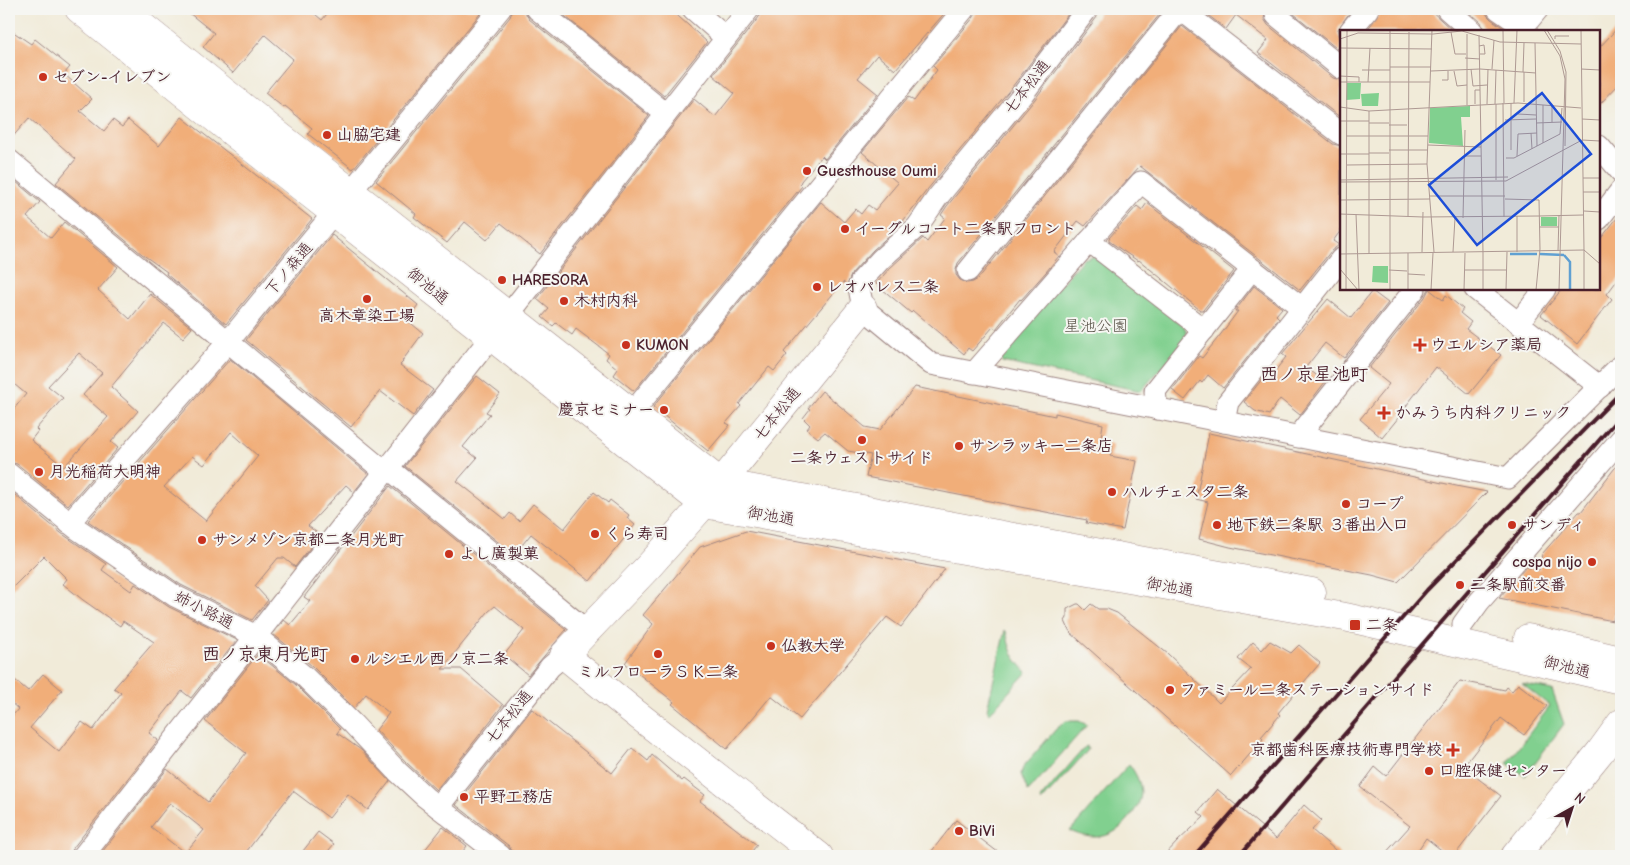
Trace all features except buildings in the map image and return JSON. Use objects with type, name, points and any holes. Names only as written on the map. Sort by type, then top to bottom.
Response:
[{"type":"street","name":"御池通","points":[[79,9],[249,146],[343,202],[508,315],[623,423],[704,504],[1353,600],[1621,660]]},
{"type":"street","name":"御池通","points":[[121,9],[343,202],[491,337],[721,484],[1023,550],[1345,617],[1621,680]]},
{"type":"street","name":"下ノ森通","points":[[70,523],[228,342],[500,9]]},
{"type":"street","points":[[537,9],[666,114]]},
{"type":"street","points":[[693,9],[726,38]]},
{"type":"street","points":[[83,856],[749,9]]},
{"type":"street","points":[[623,423],[964,9]]},
{"type":"street","name":"七本松通","points":[[438,807],[550,667],[587,631],[721,484],[863,308],[859,288],[861,281],[881,259],[917,227],[937,198],[1022,95],[1087,9]]},
{"type":"street","points":[[968,271],[1180,9],[1340,133]]},
{"type":"street","points":[[1351,30],[1368,9]]},
{"type":"street","points":[[1447,9],[1471,30]]},
{"type":"street","points":[[1498,9],[1522,29],[1538,9]]},
{"type":"street","points":[[1276,15],[1337,56]]},
{"type":"street","points":[[1600,147],[1621,172]]},
{"type":"street","points":[[9,160],[228,342],[587,631]]},
{"type":"street","points":[[974,373],[1140,182],[1302,308]]},
{"type":"street","points":[[1600,218],[1621,190]]},
{"type":"street","points":[[1089,241],[1204,330]]},
{"type":"street","points":[[1224,422],[1228,402],[1340,260]]},
{"type":"street","points":[[1157,409],[1155,391],[1252,269]]},
{"type":"street","points":[[1298,437],[1414,290]]},
{"type":"street","points":[[1475,290],[1519,322],[1600,387]]},
{"type":"street","points":[[1519,322],[1544,290]]},
{"type":"street","points":[[863,308],[931,364],[1508,478],[1621,365]]},
{"type":"street","points":[[1463,624],[1479,602],[1621,439]]},
{"type":"street","name":"姉小路通","points":[[9,474],[102,547],[175,596],[256,636],[304,676],[398,772],[438,807],[501,856]]},
{"type":"street","points":[[564,654],[656,730],[819,856]]},
{"type":"street","points":[[1515,856],[1600,752],[1621,723]]},
{"type":"shaded area","points":[[168,810],[214,848],[207,856],[92,856],[119,820],[143,840]]},
{"type":"green space","name":"星池公園","points":[[1093,256],[1184,326],[1187,332],[1185,341],[1141,391],[1002,362],[999,354],[1083,259]]},
{"type":"green space","points":[[1005,630],[1013,654],[1027,672],[989,714],[987,709]]},
{"type":"green space","points":[[1522,684],[1552,690],[1564,724],[1525,776],[1507,763],[1550,706]]},
{"type":"green space","points":[[1066,721],[1079,721],[1087,725],[1028,792],[1021,774],[1023,767],[1057,728]]},
{"type":"green space","points":[[1087,746],[1088,750],[1041,802],[1041,798]]},
{"type":"green space","points":[[1129,764],[1140,784],[1141,792],[1137,806],[1127,821],[1120,828],[1106,836],[1089,837],[1070,831]]},
{"type":"railway","points":[[1194,856],[1427,590],[1621,392]]},
{"type":"railway","points":[[1239,856],[1621,415]]},
{"type":"place","name":"セブン-イレブン","points":[[43,77]]},
{"type":"place","name":"山脇宅建","points":[[327,135]]},
{"type":"place","name":"Guesthouse Oumi","points":[[807,171]]},
{"type":"place","name":"イーグルコート二条駅フロント","points":[[845,229]]},
{"type":"place","name":"HARESORA","points":[[502,280]]},
{"type":"place","name":"レオパレス二条","points":[[817,287]]},
{"type":"place","name":"高木章染工場","points":[[367,299]]},
{"type":"place","name":"木村内科","points":[[564,301]]},
{"type":"place","name":"KUMON","points":[[626,345]]},
{"type":"place","name":"ウエルシア薬局","points":[[1420,345]]},
{"type":"place","name":"慶京セミナー","points":[[664,410]]},
{"type":"place","name":"かみうち内科クリニック","points":[[1384,413]]},
{"type":"place","name":"二条ウェストサイド","points":[[862,440]]},
{"type":"place","name":"サンラッキー二条店","points":[[959,446]]},
{"type":"place","name":"月光稲荷大明神","points":[[39,472]]},
{"type":"place","name":"ハルチェスタ二条","points":[[1112,492]]},
{"type":"place","name":"コープ","points":[[1346,504]]},
{"type":"place","name":"地下鉄二条駅 ３番出入口","points":[[1217,525]]},
{"type":"place","name":"サンディ","points":[[1512,525]]},
{"type":"place","name":"くら寿司","points":[[595,534]]},
{"type":"place","name":"サンメゾン京都二条月光町","points":[[202,540]]},
{"type":"place","name":"よし廣製菓","points":[[449,554]]},
{"type":"place","name":"cospa nijo","points":[[1592,562]]},
{"type":"place","name":"二条駅前交番","points":[[1460,585]]},
{"type":"place","name":"二条","points":[[1355,625]]},
{"type":"place","name":"仏教大学","points":[[771,646]]},
{"type":"place","name":"ミルフローラＳＫ二条","points":[[658,654]]},
{"type":"place","name":"ルシエル西ノ京二条","points":[[355,659]]},
{"type":"place","name":"ファミール二条ステーションサイド","points":[[1170,690]]},
{"type":"place","name":"京都歯科医療技術専門学校","points":[[1453,750]]},
{"type":"place","name":"口腔保健センター","points":[[1429,771]]},
{"type":"place","name":"平野工務店","points":[[464,797]]},
{"type":"place","name":"BiVi","points":[[959,831]]},
{"type":"district","name":"西ノ京星池町","points":[[1314,374]]},
{"type":"district","name":"西ノ京東月光町","points":[[265,654]]}]
